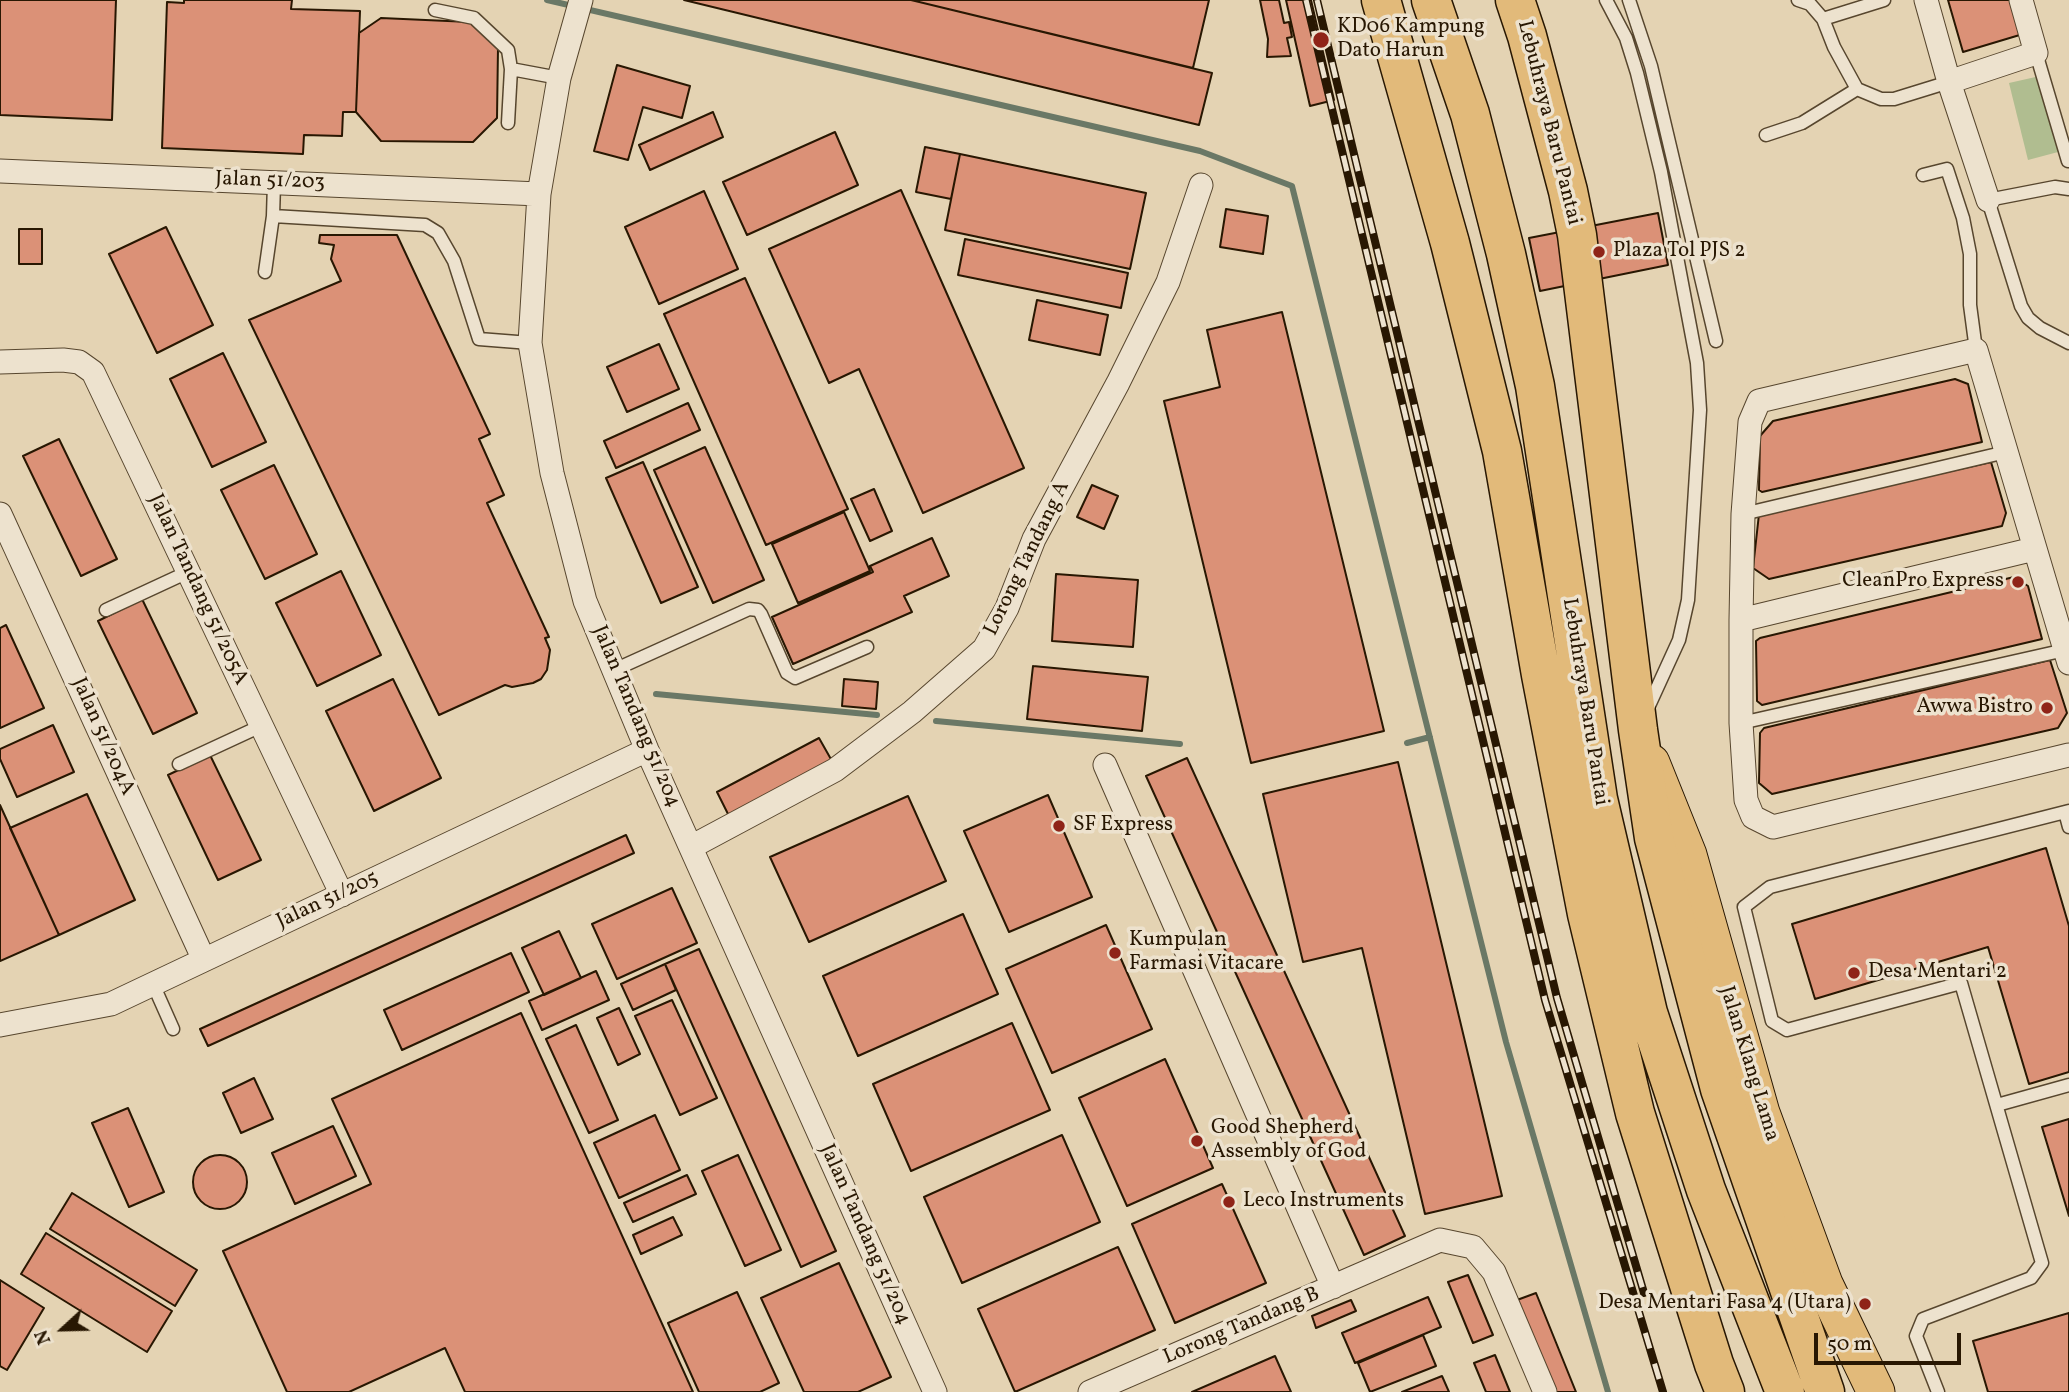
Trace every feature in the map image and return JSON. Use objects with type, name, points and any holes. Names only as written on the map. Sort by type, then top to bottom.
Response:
[{"type":"highway","points":[[1381,0],[1453,254],[1502,451],[1587,914],[1635,1113],[1725,1392]]},
{"type":"highway","name":"Lebuhraya Baru Pantai","points":[[1431,0],[1470,114],[1506,254],[1535,386],[1598,799],[1648,1013],[1706,1190],[1785,1392]]},
{"type":"highway","name":"Lebuhraya Baru Pantai","points":[[1516,1],[1561,165],[1577,235],[1638,730],[1654,838],[1720,1088],[1825,1392]]},
{"type":"highway","points":[[1638,730],[1634,844],[1642,908],[1690,1095],[1762,1298],[1803,1392]]},
{"type":"highway","points":[[1587,914],[1700,1224],[1766,1392]]},
{"type":"main road","name":"Jalan Klang Lama","points":[[1638,730],[1688,855],[1761,1114],[1824,1284],[1876,1392]]},
{"type":"street","name":"Jalan Tandang 51/204","points":[[581,0],[559,78],[539,194],[530,343],[552,473],[585,601],[647,750],[934,1392]]},
{"type":"street","points":[[1926,0],[1949,82],[1988,200]]},
{"type":"street","points":[[1949,82],[2036,53],[2021,0]]},
{"type":"street","name":"Jalan 51/203","points":[[0,171],[539,194]]},
{"type":"street","name":"Lorong Tandang A","points":[[691,847],[835,769],[912,712],[984,649],[1007,608],[1034,539],[1118,383],[1168,282],[1201,185]]},
{"type":"street","points":[[2067,657],[1976,350],[1759,401],[1750,422],[1743,514],[1741,620],[1741,723],[1746,800],[1754,817],[1773,827],[2069,755]]},
{"type":"street","name":"Jalan Tandang 51/205A","points":[[0,362],[63,360],[79,362],[93,372],[342,895]]},
{"type":"street","name":"Jalan 51/204A","points":[[0,514],[204,960]]},
{"type":"street","points":[[1741,620],[2034,549]]},
{"type":"street","name":"Jalan 51/205","points":[[0,1025],[111,1004],[647,750]]},
{"type":"street","name":"Lorong Tandang B","points":[[1090,1392],[1333,1287],[1105,765]]},
{"type":"street","points":[[1333,1287],[1440,1240],[1473,1247],[1494,1272],[1545,1392]]},
{"type":"lane","points":[[1606,0],[1630,50],[1661,172],[1697,363],[1700,410],[1688,600],[1679,640],[1638,730]]},
{"type":"lane","points":[[1629,0],[1653,74],[1716,341]]},
{"type":"lane","points":[[1823,19],[1884,0]]},
{"type":"lane","points":[[1806,1],[1823,19],[1834,47],[1857,89],[1881,99],[1894,99],[1949,82]]},
{"type":"lane","points":[[435,9],[474,18],[508,50],[511,69],[508,123]]},
{"type":"lane","points":[[2036,53],[2068,161]]},
{"type":"lane","points":[[511,69],[559,78]]},
{"type":"lane","points":[[1766,135],[1802,122],[1857,89]]},
{"type":"lane","points":[[1923,175],[1947,169],[1964,218],[1970,254],[1970,305],[1976,350]]},
{"type":"lane","points":[[265,272],[274,183]]},
{"type":"lane","points":[[2069,189],[2055,187],[1988,200],[2021,306],[2028,318],[2040,328],[2069,343]]},
{"type":"lane","points":[[272,216],[425,225],[438,233],[454,261],[479,339],[530,343]]},
{"type":"lane","points":[[1743,514],[2006,452]]},
{"type":"lane","points":[[106,610],[188,572]]},
{"type":"lane","points":[[614,670],[749,609],[758,610],[761,614],[787,673],[794,678],[867,648]]},
{"type":"lane","points":[[1741,723],[2067,657]]},
{"type":"lane","points":[[179,764],[261,726]]},
{"type":"lane","points":[[1938,1392],[1916,1336],[1923,1319],[2031,1278],[2042,1263],[1961,983],[1787,1030],[1772,1021],[1744,907],[1770,887],[2067,811],[2069,827]]},
{"type":"lane","points":[[153,984],[173,1029]]},
{"type":"lane","points":[[1997,1105],[2069,1085]]},
{"type":"green space","points":[[2040,76],[2058,152],[2028,160],[2009,83]]},
{"type":"building","points":[[0,0],[116,0],[112,120],[0,115]]},
{"type":"building","points":[[184,0],[292,0],[291,9],[360,11],[356,112],[343,112],[342,136],[304,135],[303,154],[162,148],[167,2],[184,3]]},
{"type":"building","points":[[684,0],[911,0],[1212,73],[1199,125]]},
{"type":"building","points":[[911,0],[1209,0],[1193,68]]},
{"type":"building","points":[[1260,0],[1279,0],[1284,23],[1289,22],[1292,37],[1287,38],[1291,56],[1267,57],[1268,39]]},
{"type":"building","points":[[1286,0],[1311,0],[1334,100],[1310,106]]},
{"type":"building","points":[[1948,0],[2014,0],[2023,34],[1963,52]]},
{"type":"building","points":[[381,18],[470,22],[498,48],[497,118],[473,142],[381,141],[356,112],[359,33]]},
{"type":"building","points":[[617,65],[690,86],[682,118],[643,107],[628,160],[594,151]]},
{"type":"building","points":[[713,112],[723,137],[650,170],[639,145]]},
{"type":"building","points":[[835,132],[858,185],[747,235],[723,182]]},
{"type":"building","points":[[925,147],[960,154],[951,199],[916,192]]},
{"type":"building","points":[[960,154],[1146,193],[1130,269],[945,230]]},
{"type":"building","points":[[901,190],[1024,468],[923,513],[859,369],[829,383],[769,249]]},
{"type":"building","points":[[704,191],[738,269],[659,304],[625,227]]},
{"type":"building","points":[[1226,209],[1268,216],[1263,254],[1220,247]]},
{"type":"building","name":"Plaza Tol PJS 2","points":[[1658,213],[1668,265],[1540,291],[1529,238]]},
{"type":"building","points":[[166,227],[213,325],[157,353],[109,254]]},
{"type":"building","points":[[19,229],[42,229],[42,264],[19,264]]},
{"type":"building","points":[[320,235],[397,235],[490,434],[479,439],[504,495],[487,503],[549,637],[545,638],[550,650],[547,670],[541,679],[533,683],[512,687],[505,685],[439,715],[249,320],[341,281],[331,259],[334,245],[319,243]]},
{"type":"building","points":[[965,239],[1128,273],[1121,308],[958,275]]},
{"type":"building","points":[[745,278],[848,509],[766,545],[664,314]]},
{"type":"building","points":[[1037,300],[1108,315],[1100,355],[1029,340]]},
{"type":"building","points":[[1282,312],[1384,731],[1251,763],[1164,401],[1220,387],[1207,330]]},
{"type":"building","points":[[659,344],[679,389],[627,412],[607,367]]},
{"type":"building","points":[[223,353],[266,442],[212,467],[170,379]]},
{"type":"building","points":[[1955,379],[1968,384],[1982,442],[1762,492],[1759,490],[1760,436],[1773,421]]},
{"type":"building","points":[[688,403],[700,430],[616,468],[604,441]]},
{"type":"building","points":[[59,439],[117,559],[81,576],[23,456]]},
{"type":"building","points":[[705,447],[764,580],[713,603],[654,470]]},
{"type":"building","points":[[643,462],[698,587],[661,603],[606,478]]},
{"type":"building","points":[[1991,462],[2006,513],[2002,526],[1769,579],[1753,568],[1759,514]]},
{"type":"building","points":[[274,465],[317,554],[265,579],[221,490]]},
{"type":"building","points":[[1092,485],[1118,496],[1104,529],[1077,517]]},
{"type":"building","points":[[874,489],[892,531],[870,541],[851,499]]},
{"type":"building","points":[[844,512],[870,571],[798,603],[772,544]]},
{"type":"building","points":[[932,538],[949,576],[904,596],[912,612],[793,664],[772,617],[873,572],[870,566]]},
{"type":"building","points":[[341,571],[381,655],[317,686],[276,603]]},
{"type":"building","points":[[1056,574],[1138,580],[1133,647],[1052,641]]},
{"type":"building","points":[[2014,577],[2028,586],[2042,639],[1762,705],[1757,701],[1756,641],[1760,638]]},
{"type":"building","points":[[142,599],[197,713],[153,734],[98,621]]},
{"type":"building","points":[[6,625],[44,708],[0,728],[0,628]]},
{"type":"building","points":[[2050,660],[2067,713],[2058,728],[1772,794],[1759,783],[1760,733],[1764,728]]},
{"type":"building","points":[[1033,666],[1148,677],[1142,731],[1027,719]]},
{"type":"building","points":[[393,679],[441,778],[374,811],[326,711]]},
{"type":"building","points":[[844,679],[878,682],[876,709],[842,706]]},
{"type":"building","points":[[53,725],[74,772],[17,797],[0,759],[0,749]]},
{"type":"building","points":[[819,738],[832,761],[729,816],[717,792]]},
{"type":"building","points":[[210,755],[261,860],[218,880],[168,775]]},
{"type":"building","points":[[1187,758],[1405,1236],[1364,1255],[1146,776]]},
{"type":"building","points":[[1398,762],[1502,1196],[1425,1214],[1362,948],[1303,962],[1263,794]]},
{"type":"building","points":[[87,794],[135,900],[59,935],[10,828]]},
{"type":"building","points":[[1048,795],[1092,897],[1009,932],[964,831]]},
{"type":"building","points":[[908,796],[946,881],[809,942],[770,857]]},
{"type":"building","points":[[0,805],[59,935],[0,961]]},
{"type":"building","points":[[626,835],[634,853],[208,1046],[200,1029]]},
{"type":"building","name":"Desa Mentari 2","points":[[2046,848],[2069,926],[2069,1072],[2029,1084],[1988,947],[1815,999],[1792,924]]},
{"type":"building","points":[[672,888],[697,943],[617,979],[592,924]]},
{"type":"building","points":[[963,914],[998,994],[858,1056],[823,976]]},
{"type":"building","points":[[1106,925],[1152,1029],[1052,1073],[1006,969]]},
{"type":"building","points":[[559,931],[581,978],[544,995],[522,948]]},
{"type":"building","points":[[699,949],[836,1251],[801,1267],[665,964]]},
{"type":"building","points":[[511,953],[529,992],[402,1050],[384,1010]]},
{"type":"building","points":[[665,964],[676,990],[633,1010],[621,984]]},
{"type":"building","points":[[596,971],[609,1000],[542,1030],[529,1001]]},
{"type":"building","points":[[672,1000],[717,1098],[680,1115],[635,1016]]},
{"type":"building","points":[[619,1008],[640,1054],[618,1065],[597,1018]]},
{"type":"building","points":[[521,1013],[693,1392],[465,1392],[445,1348],[349,1392],[287,1392],[223,1251],[371,1184],[332,1099]]},
{"type":"building","points":[[1012,1023],[1050,1110],[911,1171],[873,1084]]},
{"type":"building","points":[[576,1025],[618,1120],[589,1133],[546,1039]]},
{"type":"building","points":[[1165,1059],[1213,1168],[1127,1206],[1079,1098]]},
{"type":"building","points":[[254,1078],[273,1119],[241,1133],[223,1093]]},
{"type":"building","points":[[128,1108],[164,1192],[129,1207],[92,1123]]},
{"type":"building","points":[[655,1115],[680,1170],[619,1198],[594,1143]]},
{"type":"building","points":[[2069,1119],[2069,1216],[2042,1127]]},
{"type":"building","points":[[333,1126],[356,1176],[295,1204],[272,1153]]},
{"type":"building","points":[[1062,1135],[1100,1222],[962,1283],[924,1197]]},
{"type":"building","points":[[220,1155],[239,1163],[247,1182],[239,1201],[220,1209],[201,1201],[193,1182],[201,1163]]},
{"type":"building","points":[[738,1155],[781,1250],[745,1266],[702,1171]]},
{"type":"building","points":[[687,1175],[696,1194],[633,1222],[624,1203]]},
{"type":"building","points":[[1222,1184],[1266,1283],[1175,1323],[1132,1224]]},
{"type":"building","points":[[72,1193],[197,1270],[175,1306],[50,1229]]},
{"type":"building","points":[[673,1217],[682,1235],[641,1254],[633,1235]]},
{"type":"building","points":[[46,1233],[172,1311],[147,1352],[21,1274]]},
{"type":"building","points":[[1118,1247],[1155,1330],[1015,1392],[978,1309]]},
{"type":"building","points":[[839,1263],[891,1377],[858,1392],[804,1392],[761,1298]]},
{"type":"building","points":[[1468,1275],[1493,1335],[1473,1343],[1448,1282]]},
{"type":"building","points":[[0,1280],[44,1308],[7,1370],[0,1366]]},
{"type":"building","points":[[737,1292],[779,1383],[760,1392],[699,1392],[668,1323]]},
{"type":"building","points":[[1536,1293],[1576,1392],[1554,1392],[1517,1300]]},
{"type":"building","points":[[1428,1297],[1441,1327],[1355,1363],[1342,1333]]},
{"type":"building","points":[[1351,1300],[1356,1311],[1316,1328],[1312,1316]]},
{"type":"building","points":[[2069,1313],[2069,1392],[1988,1392],[1973,1341]]},
{"type":"building","points":[[1423,1335],[1436,1366],[1370,1392],[1358,1363]]},
{"type":"building","points":[[1495,1355],[1510,1392],[1486,1392],[1474,1363]]},
{"type":"building","points":[[1275,1356],[1291,1392],[1192,1392]]},
{"type":"building","points":[[1442,1376],[1449,1392],[1402,1392]]},
{"type":"waterway","points":[[547,0],[1200,151],[1292,186],[1506,1042],[1608,1392]]},
{"type":"waterway","points":[[656,694],[877,715]]},
{"type":"waterway","points":[[936,721],[1180,744]]},
{"type":"waterway","points":[[1407,743],[1430,737]]},
{"type":"railway","points":[[1306,0],[1545,1000],[1663,1392]]},
{"type":"railway","points":[[1317,0],[1557,998],[1644,1293]]},
{"type":"place","name":"KD06 Kampung Dato Harun","points":[[1321,40]]},
{"type":"place","name":"Plaza Tol PJS 2","points":[[1599,252]]},
{"type":"place","name":"CleanPro Express","points":[[2018,582]]},
{"type":"place","name":"Awwa Bistro","points":[[2047,708]]},
{"type":"place","name":"SF Express","points":[[1059,826]]},
{"type":"place","name":"Kumpulan Farmasi Vitacare","points":[[1115,953]]},
{"type":"place","name":"Desa Mentari 2","points":[[1854,973]]},
{"type":"place","name":"Good Shepherd Assembly of God","points":[[1197,1141]]},
{"type":"place","name":"Leco Instruments","points":[[1229,1202]]},
{"type":"place","name":"Desa Mentari Fasa 4 (Utara)","points":[[1865,1304]]}]
